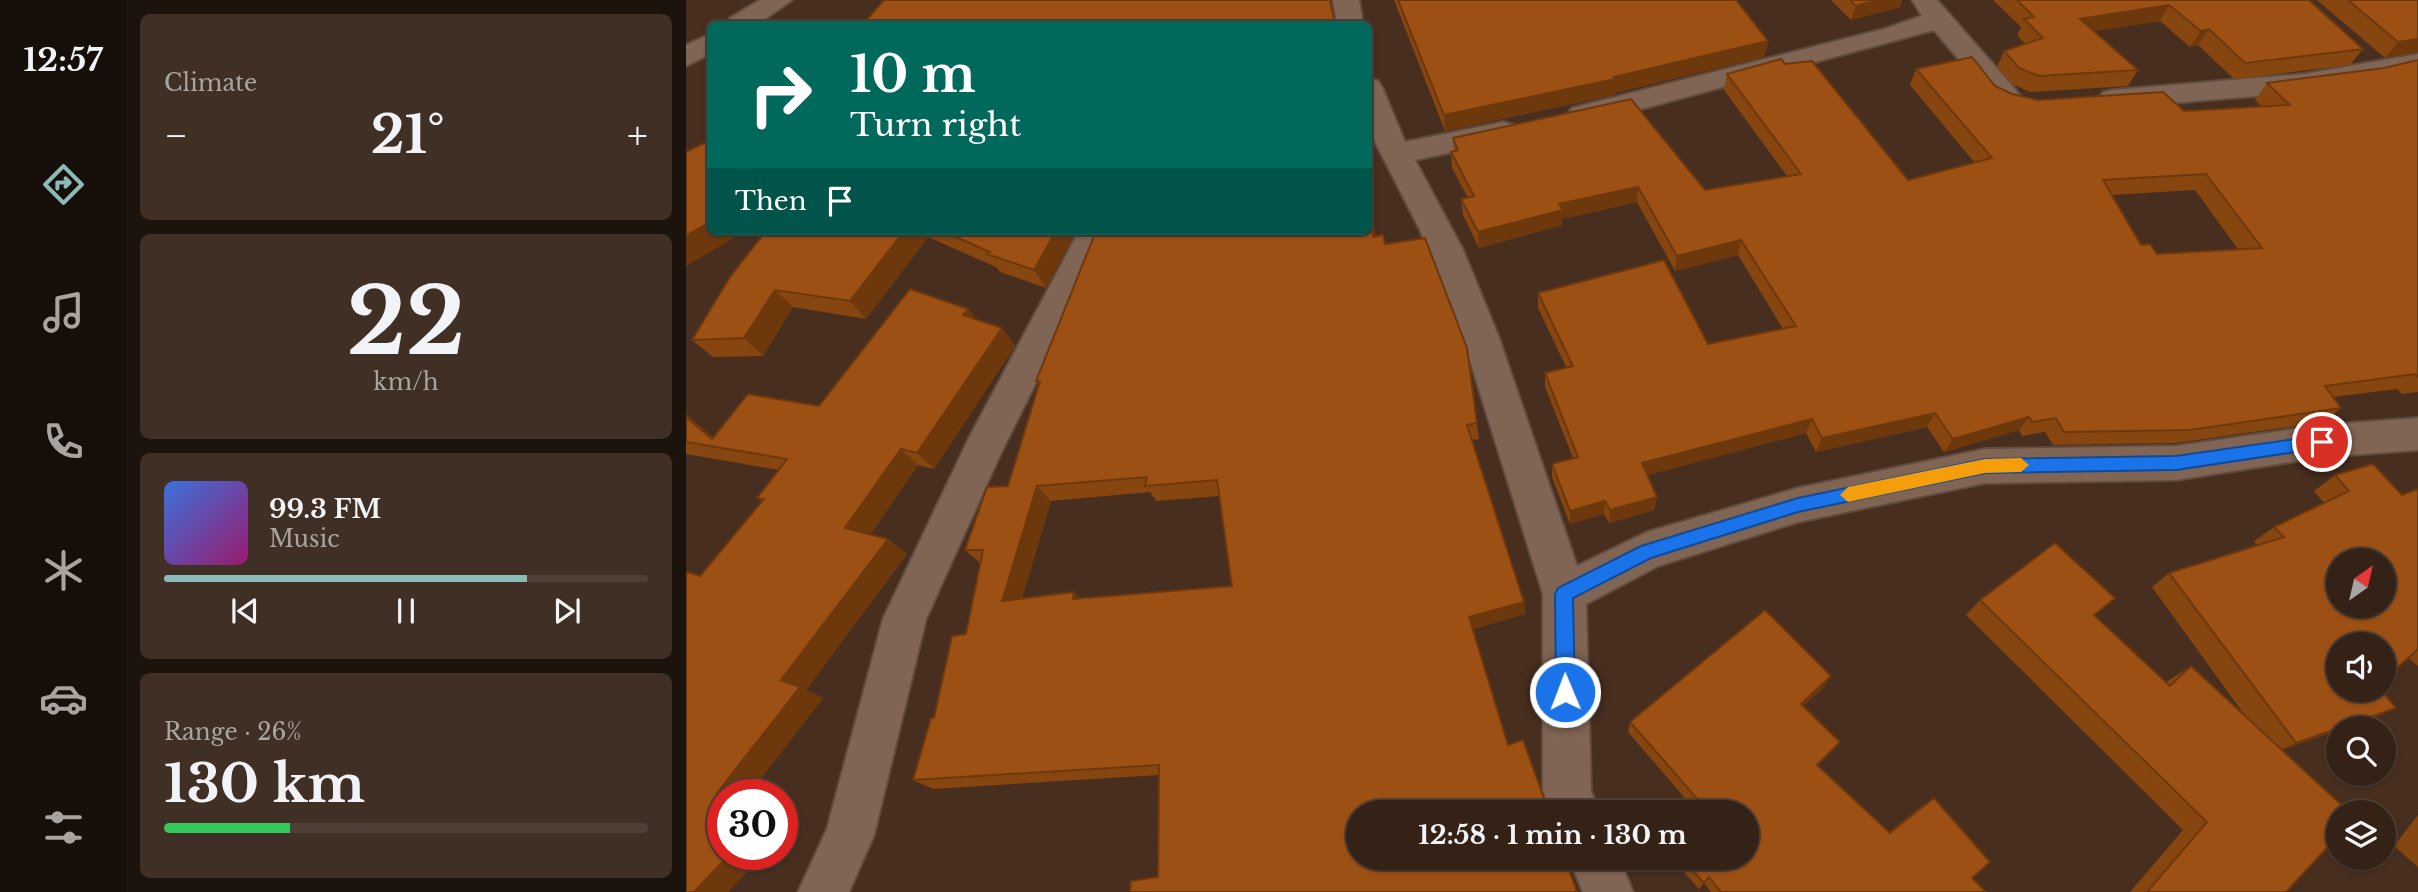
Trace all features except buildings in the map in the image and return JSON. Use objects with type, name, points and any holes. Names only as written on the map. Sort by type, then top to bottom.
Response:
[{"type":"street","points":[[745,21],[779,0]]},
{"type":"street","points":[[1346,0],[1350,21]]},
{"type":"street","points":[[1395,154],[1543,123],[1894,35],[1932,10],[2000,93],[2015,101],[2030,104]]},
{"type":"street","points":[[686,57],[707,44]]},
{"type":"street","points":[[2352,48],[2379,72]]},
{"type":"street","points":[[2084,100],[2251,90],[2379,72],[2418,63]]},
{"type":"street","points":[[1372,97],[1395,154],[1446,248],[1502,387],[1564,594],[1567,791],[1570,800]]},
{"type":"street","points":[[823,892],[850,835],[905,619],[982,451],[1093,235]]},
{"type":"street","points":[[1564,594],[1647,551],[1798,505],[1985,466],[2176,463],[2322,442],[2418,434]]},
{"type":"street","points":[[1599,870],[1608,892]]},
{"type":"slow traffic","points":[[1848,495],[1985,466],[2021,465]]},
{"type":"route","points":[[1565,692],[1564,594],[1647,551],[1798,505],[1985,466],[2176,463],[2322,442]]}]
